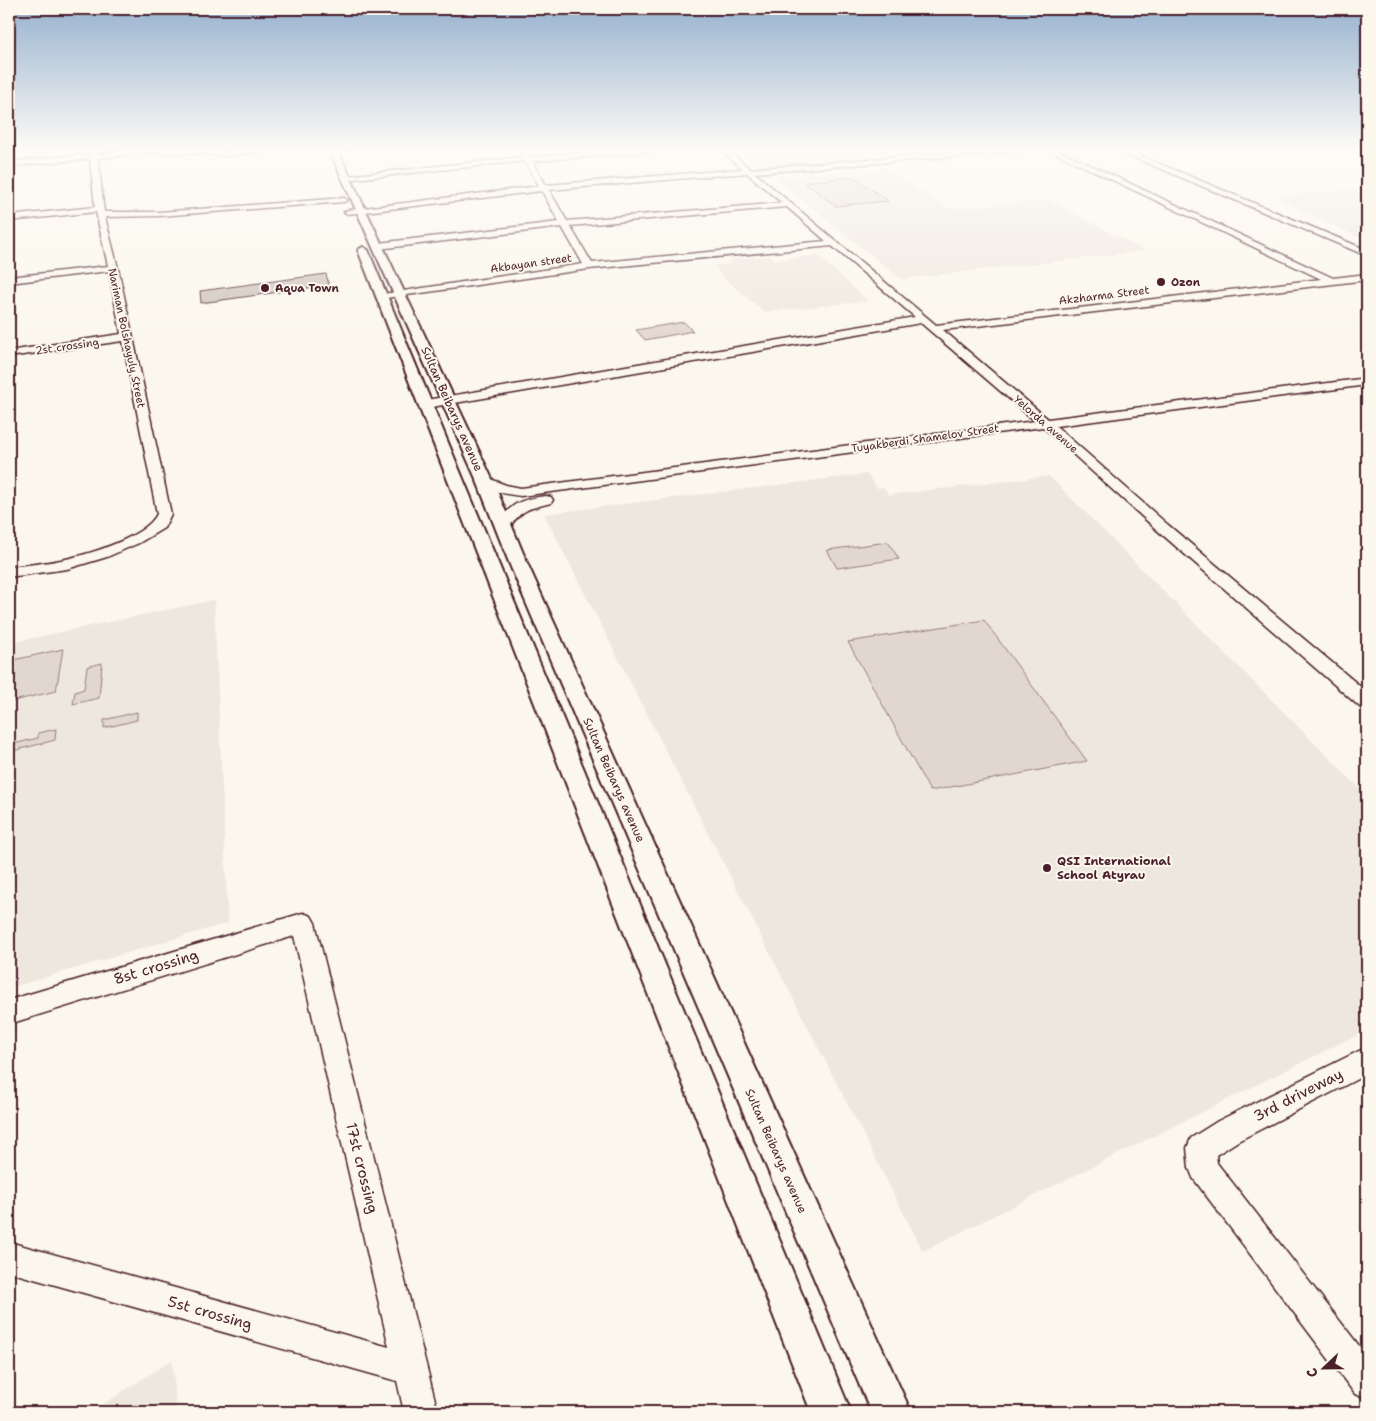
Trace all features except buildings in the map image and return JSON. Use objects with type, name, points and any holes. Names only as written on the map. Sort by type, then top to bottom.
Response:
[{"type":"main road","name":"Sultan Beibarys avenue","points":[[357,215],[437,402],[496,584],[832,1412]]},
{"type":"main road","name":"Sultan Beibarys avenue","points":[[359,215],[378,246],[392,296]]},
{"type":"main road","name":"Sultan Beibarys avenue","points":[[437,402],[485,481],[891,1412]]},
{"type":"street","points":[[9,219],[56,215]]},
{"type":"street","name":"Nariman Bolshayuly Street","points":[[9,572],[67,564],[102,554],[134,540],[159,526],[164,514],[113,268],[100,215]]},
{"type":"street","points":[[559,215],[589,266]]},
{"type":"street","points":[[378,246],[563,224],[665,215]]},
{"type":"street","name":"Yelorda avenue","points":[[799,215],[1050,426],[1162,527],[1367,702]]},
{"type":"street","points":[[1192,215],[1332,281]]},
{"type":"street","points":[[1277,215],[1367,253]]},
{"type":"street","name":"Akbayan street","points":[[392,296],[589,266],[833,244]]},
{"type":"street","points":[[9,280],[113,268]]},
{"type":"street","name":"Akzharma Street","points":[[934,328],[1332,281],[1364,279]]},
{"type":"street","points":[[437,402],[923,320]]},
{"type":"street","name":"2st crossing","points":[[9,354],[126,337]]},
{"type":"street","name":"Tuyakberdi Shamelov Street","points":[[503,526],[512,510],[525,503],[1367,381]]},
{"type":"street","name":"Tuyakberdi Shamelov Street","points":[[485,481],[503,489],[521,492],[1050,426],[1367,389]]},
{"type":"street","name":"8st crossing","points":[[9,1012],[303,923]]},
{"type":"street","name":"17st crossing","points":[[303,923],[422,1412]]},
{"type":"street","name":"3rd driveway","points":[[1367,1060],[1228,1131],[1201,1148],[1203,1168],[1367,1382]]},
{"type":"street","name":"5st crossing","points":[[9,1256],[411,1369]]},
{"type":"shaded area","points":[[822,215],[1077,215],[1145,251],[901,279]]},
{"type":"shaded area","points":[[1313,215],[1367,215],[1367,241]]},
{"type":"shaded area","points":[[818,255],[868,301],[764,312],[722,276],[714,266],[731,264],[728,260],[771,256],[775,260]]},
{"type":"shaded area","points":[[684,322],[693,331],[645,340],[636,330]]},
{"type":"shaded area","name":"QSI International School Atyrau","points":[[867,474],[877,488],[883,487],[889,495],[1049,476],[1367,796],[1367,1030],[923,1251],[544,514]]},
{"type":"shaded area","points":[[888,542],[899,559],[837,568],[827,550]]},
{"type":"shaded area","points":[[214,600],[228,923],[9,988],[9,643]]},
{"type":"shaded area","points":[[984,620],[1087,761],[930,791],[848,642]]},
{"type":"shaded area","points":[[63,649],[56,691],[9,702],[9,661]]},
{"type":"shaded area","points":[[102,663],[99,698],[73,704],[75,692],[84,689],[87,667]]},
{"type":"shaded area","points":[[137,712],[137,720],[104,728],[104,720]]},
{"type":"shaded area","points":[[56,729],[55,740],[9,752],[9,745],[38,738],[38,733]]},
{"type":"shaded area","points":[[172,1360],[177,1412],[91,1412]]},
{"type":"place","name":"Ozon","points":[[1161,282]]},
{"type":"place","name":"Aqua Town","points":[[265,288]]},
{"type":"place","name":"QSI International School Atyrau","points":[[1047,868]]}]
